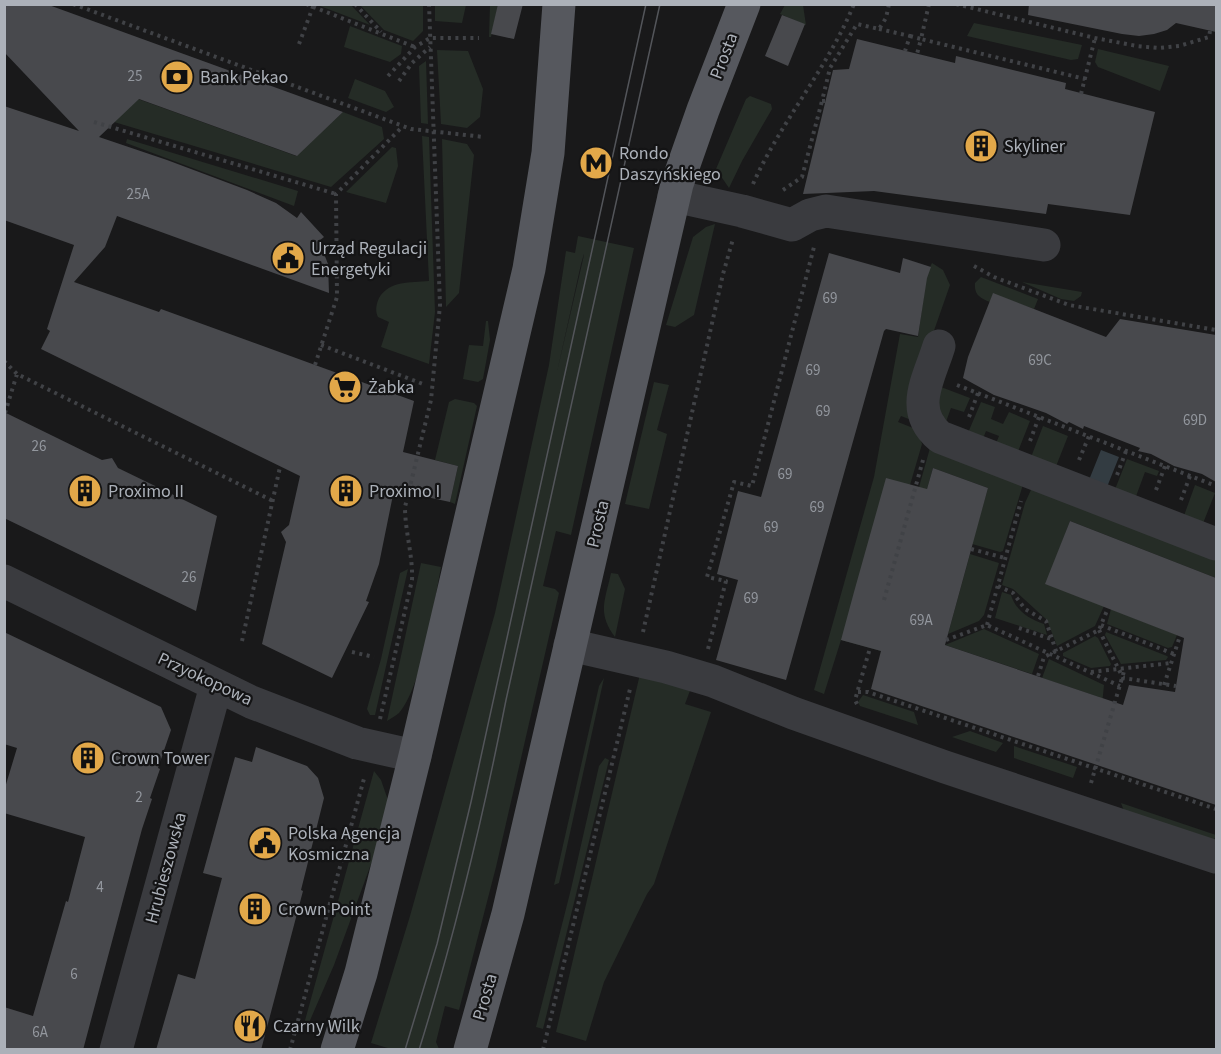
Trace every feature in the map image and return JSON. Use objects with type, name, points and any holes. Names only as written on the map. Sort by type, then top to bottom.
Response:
[{"type":"main road","points":[[337,1050],[361,974],[415,756],[529,269],[548,153],[559,4]]},
{"type":"main road","name":"Prosta","points":[[470,1050],[508,915],[674,196],[693,136],[744,4]]},
{"type":"street","points":[[674,196],[792,225],[810,215],[826,211],[1044,245]]},
{"type":"street","points":[[934,360],[923,398],[923,415],[931,429],[940,437],[1216,544]]},
{"type":"street","name":"Przyokopowa","points":[[4,581],[251,702],[357,743],[415,756]]},
{"type":"street","points":[[570,645],[713,681],[794,713],[945,767],[1216,857]]},
{"type":"street","name":"Hrubieszowska","points":[[116,1050],[216,686]]},
{"type":"path","points":[[73,4],[403,126],[484,137]]},
{"type":"path","points":[[306,4],[415,47]]},
{"type":"path","points":[[355,4],[383,34]]},
{"type":"path","points":[[379,725],[412,580],[413,562],[405,522],[405,507],[432,400],[438,337],[440,305],[429,4]]},
{"type":"path","points":[[543,1050],[637,661],[723,274],[742,211],[766,156],[840,36],[854,4]]},
{"type":"path","points":[[879,29],[886,18],[889,4]]},
{"type":"path","points":[[917,54],[929,4]]},
{"type":"path","points":[[956,4],[976,7],[1095,38],[1158,48],[1194,43],[1209,37],[1210,31]]},
{"type":"path","points":[[299,44],[313,6]]},
{"type":"path","points":[[783,190],[802,177],[824,101],[830,69],[856,24],[1085,79]]},
{"type":"path","points":[[905,51],[910,36]]},
{"type":"path","points":[[388,76],[415,47],[430,38],[479,38]]},
{"type":"path","points":[[1082,94],[1095,38]]},
{"type":"path","points":[[399,81],[412,63],[430,47]]},
{"type":"path","points":[[94,122],[336,194]]},
{"type":"path","points":[[315,365],[337,297],[336,194],[403,126]]},
{"type":"path","points":[[708,650],[726,581],[707,577],[734,482],[752,486],[811,258]]},
{"type":"path","points":[[975,266],[994,277],[1069,305],[1216,330]]},
{"type":"path","points":[[321,345],[423,384]]},
{"type":"path","points":[[934,360],[1216,486]]},
{"type":"path","points":[[4,361],[17,374],[273,501]]},
{"type":"path","points":[[5,412],[17,374]]},
{"type":"path","points":[[884,600],[931,429]]},
{"type":"path","points":[[242,641],[280,467]]},
{"type":"path","points":[[987,625],[1021,501]]},
{"type":"path","points":[[971,549],[1005,558]]},
{"type":"path","points":[[998,586],[1013,593],[1025,609],[1046,621],[1058,658]]},
{"type":"path","points":[[1038,676],[1044,657],[1100,628],[1108,608]]},
{"type":"path","points":[[946,640],[987,625],[1120,686]]},
{"type":"path","points":[[1019,628],[1052,639]]},
{"type":"path","points":[[1100,628],[1174,654]]},
{"type":"path","points":[[1100,628],[1123,678]]},
{"type":"path","points":[[1164,685],[1180,636]]},
{"type":"path","points":[[855,700],[870,648]]},
{"type":"path","points":[[352,652],[374,657]]},
{"type":"path","points":[[1090,672],[1171,663]]},
{"type":"path","points":[[1089,787],[1125,668]]},
{"type":"path","points":[[1123,678],[1176,686]]},
{"type":"path","points":[[858,692],[868,692],[1216,809]]},
{"type":"path","points":[[290,1050],[368,764]]},
{"type":"shaded area","points":[[351,5],[370,25],[320,6]]},
{"type":"shaded area","points":[[360,5],[423,5],[423,31],[413,41],[384,30]]},
{"type":"shaded area","points":[[435,5],[466,5],[462,23],[435,21]]},
{"type":"shaded area","points":[[490,5],[498,5],[491,37],[489,37]]},
{"type":"shaded area","points":[[785,5],[803,5],[806,25],[780,14]]},
{"type":"shaded area","points":[[974,23],[1082,45],[1078,59],[1071,60],[967,36]]},
{"type":"shaded area","points":[[350,26],[402,46],[401,54],[390,62],[344,47]]},
{"type":"shaded area","points":[[1098,49],[1169,66],[1160,91],[1098,67],[1095,62]]},
{"type":"shaded area","points":[[437,50],[468,51],[483,89],[480,117],[467,128],[441,124]]},
{"type":"shaded area","points":[[426,61],[428,124],[421,123],[419,66]]},
{"type":"shaded area","points":[[355,79],[385,91],[394,107],[386,112],[348,98]]},
{"type":"shaded area","points":[[127,95],[296,156],[343,112],[382,127],[384,139],[331,187],[114,122]]},
{"type":"shaded area","points":[[750,96],[771,104],[772,109],[729,188],[716,169],[746,99]]},
{"type":"shaded area","points":[[422,136],[429,137],[435,312],[429,364],[381,347],[389,322],[378,317],[376,310],[379,298],[389,288],[401,283],[429,281]]},
{"type":"shaded area","points":[[127,139],[298,191],[294,206],[126,143]]},
{"type":"shaded area","points":[[442,139],[467,144],[474,155],[459,293],[446,307]]},
{"type":"shaded area","points":[[392,147],[396,148],[398,166],[386,203],[346,192]]},
{"type":"shaded area","points":[[715,224],[694,315],[675,327],[666,325],[693,237],[706,227]]},
{"type":"shaded area","points":[[578,236],[634,248],[571,535],[556,531],[543,586],[555,589],[559,593],[496,867],[459,1010],[445,1006],[436,1042],[439,1049],[391,1049],[371,1043],[410,916],[495,613],[549,365],[566,251],[575,253]],"holes":[[[584,254],[557,372],[581,264]]]},
{"type":"shaded area","points":[[932,263],[943,270],[950,285],[930,342],[914,421],[901,416],[898,422],[918,430],[922,444],[910,485],[881,651],[841,640],[824,694],[814,690],[874,477],[900,334],[918,337],[927,273]]},
{"type":"shaded area","points":[[981,277],[1038,299],[1034,309],[993,294],[990,302],[978,296],[975,283]]},
{"type":"shaded area","points":[[1022,282],[1082,292],[1081,296],[1074,301],[1061,299]]},
{"type":"shaded area","points":[[486,321],[488,321],[490,340],[483,379],[478,382],[463,379],[469,345],[483,346]]},
{"type":"shaded area","points":[[654,382],[669,385],[657,430],[667,434],[649,509],[625,504]]},
{"type":"shaded area","points":[[933,384],[970,398],[964,412],[951,408],[943,430]]},
{"type":"shaded area","points":[[455,399],[474,403],[477,406],[455,504],[450,502],[458,466],[435,460],[449,402]]},
{"type":"shaded area","points":[[981,402],[995,407],[991,419],[1003,424],[1009,412],[1030,421],[1015,459],[993,451],[999,436],[986,431],[980,446],[965,440]]},
{"type":"shaded area","points":[[1043,426],[1068,436],[1053,474],[1028,465]]},
{"type":"shaded area","points":[[930,448],[1024,481],[1003,551],[972,544],[988,488],[933,468],[923,503],[919,487]]},
{"type":"shaded area","points":[[1101,450],[1119,457],[1105,492],[1087,485]]},
{"type":"shaded area","points":[[1127,459],[1159,471],[1157,476],[1145,472],[1135,499],[1112,497]]},
{"type":"shaded area","points":[[1035,481],[1216,552],[1216,578],[1070,521],[1046,584],[1104,606],[1095,626],[1057,646],[1047,620],[1013,589],[1002,585],[1025,503]]},
{"type":"shaded area","points":[[1195,485],[1215,493],[1200,531],[1181,524]]},
{"type":"shaded area","points":[[970,554],[999,563],[984,615],[979,621],[948,634]]},
{"type":"shaded area","points":[[421,563],[441,567],[431,622],[421,665],[407,701],[399,713],[387,721]]},
{"type":"shaded area","points":[[408,569],[375,715],[370,715],[367,709],[381,659],[400,573]]},
{"type":"shaded area","points":[[611,573],[618,574],[625,589],[615,637],[609,629],[604,614]]},
{"type":"shaded area","points":[[1002,592],[1011,595],[1016,606],[1024,614],[1044,624],[1047,635],[995,618]]},
{"type":"shaded area","points":[[1111,609],[1177,635],[1172,647],[1168,648],[1107,624]]},
{"type":"shaded area","points":[[984,629],[1039,654],[1032,674],[945,645]]},
{"type":"shaded area","points":[[1106,632],[1168,657],[1166,660],[1121,664],[1105,635]]},
{"type":"shaded area","points":[[1095,636],[1110,666],[1091,668],[1063,656],[1063,653]]},
{"type":"shaded area","points":[[1049,659],[1104,685],[1102,705],[1099,697],[1042,678]]},
{"type":"shaded area","points":[[640,674],[691,688],[685,704],[711,712],[654,884],[604,982],[586,1041],[556,1032]]},
{"type":"shaded area","points":[[604,678],[559,883],[554,885],[599,686]]},
{"type":"shaded area","points":[[863,695],[914,712],[918,725],[860,706],[858,702]]},
{"type":"shaded area","points":[[970,731],[1003,743],[996,752],[952,737]]},
{"type":"shaded area","points":[[1014,746],[1077,767],[1073,778],[1014,758]]},
{"type":"shaded area","points":[[605,758],[609,760],[543,1029],[536,1027],[599,766]]},
{"type":"shaded area","points":[[374,771],[381,780],[389,803],[382,834],[334,965],[308,1025],[304,1024]]},
{"type":"shaded area","points":[[1121,803],[1216,835],[1216,838],[1209,841],[1124,811]]},
{"type":"building","points":[[4,4],[46,4],[343,112],[297,156],[139,99],[99,137],[247,190],[276,203],[297,218],[301,212],[324,237],[319,241],[328,264],[329,293],[117,216],[105,247],[74,282],[159,312],[161,309],[414,401],[403,452],[458,466],[450,502],[394,490],[379,564],[366,601],[369,602],[332,678],[262,644],[286,542],[281,532],[289,525],[300,476],[41,349],[50,331],[47,329],[74,245],[4,220],[4,106],[79,131],[4,52]]},
{"type":"building","points":[[498,4],[523,4],[514,39],[491,34]]},
{"type":"building","points":[[1029,4],[1216,4],[1216,32],[1176,23],[1167,30],[1154,34],[1139,36],[1122,34],[1028,15]]},
{"type":"building","points":[[782,15],[805,24],[788,66],[765,56]]},
{"type":"building","name":"Skyliner","points":[[857,39],[955,63],[956,56],[1066,83],[1065,89],[1155,112],[1130,215],[1048,204],[1046,214],[874,191],[803,194],[833,70],[849,69]]},
{"type":"building","points":[[829,253],[900,273],[903,258],[931,267],[927,278],[918,336],[886,329],[884,331],[786,680],[716,660],[738,580],[717,574],[738,491],[761,497]]},
{"type":"building","points":[[993,293],[1106,337],[1120,319],[1216,335],[1216,482],[1202,474],[1174,466],[1151,454],[1138,451],[1140,448],[1084,426],[1083,429],[1069,422],[1067,424],[1046,413],[994,395],[963,378],[968,357]]},
{"type":"building","name":"Proximo II","points":[[4,412],[102,460],[112,458],[118,468],[217,516],[196,611],[4,518]]},
{"type":"building","points":[[933,468],[988,488],[945,645],[1123,705],[1129,685],[1175,692],[1184,638],[1045,584],[1070,521],[1216,578],[1216,805],[871,689],[881,651],[841,640],[854,592],[886,478],[927,489]]},
{"type":"building","points":[[4,632],[161,707],[171,730],[158,768],[160,769],[150,798],[152,799],[83,1050],[4,1050],[4,1007],[33,1016],[66,901],[68,902],[85,837],[4,813],[4,791],[17,748],[4,744]]},
{"type":"building","name":"Crown Point","points":[[256,747],[307,766],[318,778],[324,798],[301,890],[303,891],[261,1050],[156,1050],[178,974],[195,979],[222,878],[203,873],[235,757],[252,762]]},
{"type":"tram line","points":[[405,1050],[437,944],[471,802],[646,4]]},
{"type":"tram line","points":[[419,1050],[445,963],[478,832],[660,4]]},
{"type":"place","name":"Bank Pekao","points":[[177,77]]},
{"type":"place","name":"Skyliner","points":[[981,146]]},
{"type":"place","name":"Rondo Daszyńskiego","points":[[596,163]]},
{"type":"place","name":"Urząd Regulacji Energetyki","points":[[288,258]]},
{"type":"place","name":"Żabka","points":[[345,387]]},
{"type":"place","name":"Proximo II","points":[[85,491]]},
{"type":"place","name":"Proximo I","points":[[346,491]]},
{"type":"place","name":"Crown Tower","points":[[88,758]]},
{"type":"place","name":"Polska Agencja Kosmiczna","points":[[265,843]]},
{"type":"place","name":"Crown Point","points":[[255,909]]},
{"type":"place","name":"Czarny Wilk","points":[[250,1026]]}]
